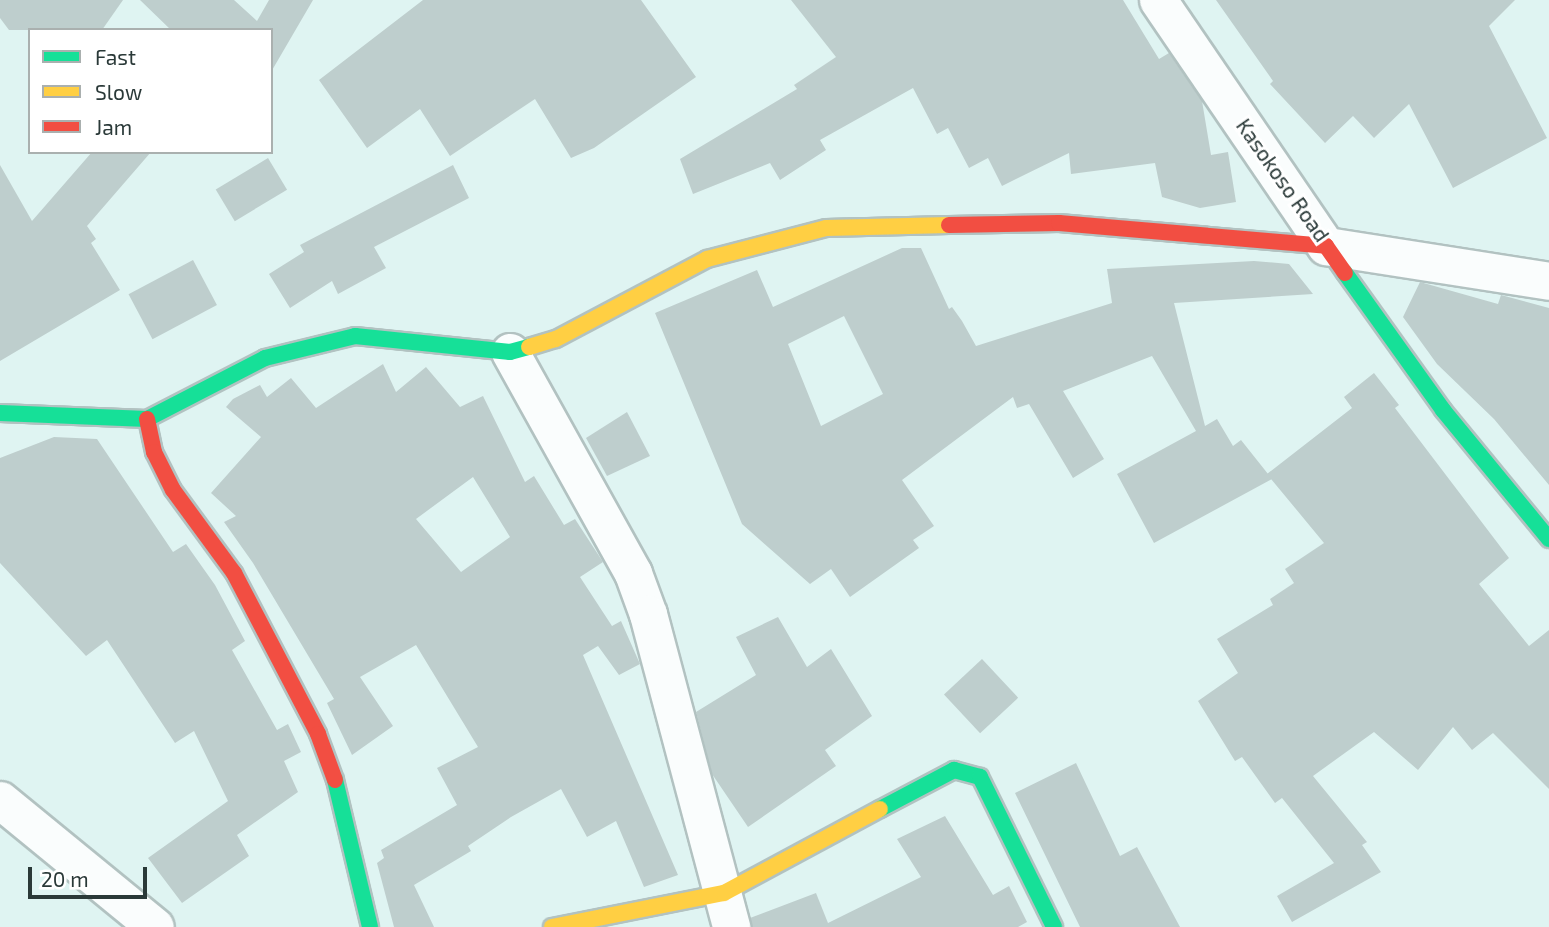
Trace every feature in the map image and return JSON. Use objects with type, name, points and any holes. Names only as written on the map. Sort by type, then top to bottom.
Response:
[{"type":"street","name":"Kasokoso Road","points":[[1158,0],[1326,246],[1549,281]]},
{"type":"street","points":[[0,413],[147,419],[265,358],[355,337],[510,352],[556,339],[707,259],[826,228],[1059,223],[1326,246],[1428,389],[1549,540]]},
{"type":"street","points":[[510,352],[633,573],[648,614],[693,794],[728,910]]},
{"type":"street","points":[[147,419],[154,453],[173,490],[234,573],[318,734],[335,780],[370,927]]},
{"type":"street","points":[[552,927],[728,910],[954,770],[980,777],[1054,927]]},
{"type":"street","points":[[0,800],[155,927]]},
{"type":"building","points":[[0,0],[123,0],[103,28],[9,30],[0,18]]},
{"type":"building","points":[[140,0],[234,0],[257,21],[269,0],[313,0],[273,69],[273,28],[169,28]]},
{"type":"building","points":[[423,0],[641,0],[696,77],[594,148],[571,158],[535,99],[450,156],[420,109],[367,148],[319,80]]},
{"type":"building","points":[[791,0],[1123,0],[1159,59],[1169,53],[1202,101],[1211,155],[1228,152],[1236,202],[1200,208],[1162,197],[1155,163],[1071,174],[1069,153],[1002,186],[988,158],[969,168],[948,128],[937,134],[913,88],[820,140],[826,150],[780,180],[770,163],[693,194],[680,159],[797,89],[794,85],[836,57]]},
{"type":"building","points":[[1216,0],[1515,0],[1489,26],[1547,138],[1453,188],[1409,104],[1374,138],[1353,116],[1325,143],[1270,84],[1273,81]]},
{"type":"building","points":[[90,154],[149,154],[87,226],[96,239],[91,243],[120,290],[0,361],[0,165],[32,221]]},
{"type":"building","points":[[268,158],[287,190],[235,221],[216,189]]},
{"type":"building","points":[[453,165],[469,198],[374,247],[386,268],[338,294],[332,281],[290,308],[269,274],[304,252],[300,245]]},
{"type":"building","points":[[902,248],[921,248],[949,309],[952,307],[976,346],[1112,303],[1107,269],[1254,261],[1289,264],[1313,294],[1174,303],[1205,426],[1217,419],[1233,446],[1241,440],[1272,479],[1154,543],[1117,474],[1196,431],[1152,356],[1063,391],[1104,459],[1073,478],[1029,404],[1017,408],[1013,397],[902,480],[934,526],[913,540],[919,548],[850,597],[831,569],[810,584],[742,524],[655,313],[757,270],[773,307]],"holes":[[[844,316],[883,394],[821,426],[788,344]]]},
{"type":"building","points":[[193,260],[217,305],[152,339],[129,294]]},
{"type":"building","points":[[1420,282],[1498,304],[1501,295],[1549,308],[1549,485],[1494,419],[1437,364],[1403,317]]},
{"type":"building","points":[[383,364],[396,392],[426,367],[460,407],[483,396],[525,482],[534,476],[564,525],[575,519],[603,562],[580,577],[612,626],[621,621],[640,664],[619,675],[598,646],[583,655],[678,875],[644,887],[616,821],[587,837],[561,789],[511,817],[468,846],[471,851],[414,885],[434,927],[394,927],[377,863],[384,858],[381,850],[457,805],[437,768],[478,747],[416,645],[360,677],[393,726],[352,755],[327,703],[334,699],[253,563],[224,522],[236,516],[211,493],[261,437],[226,407],[233,399],[260,385],[267,397],[291,378],[316,408]],"holes":[[[473,477],[510,537],[461,572],[416,519]]]},
{"type":"building","points":[[1374,373],[1399,405],[1395,408],[1509,558],[1479,584],[1529,646],[1549,630],[1549,789],[1493,733],[1472,750],[1453,727],[1418,770],[1374,732],[1313,776],[1367,842],[1362,845],[1381,872],[1292,922],[1277,896],[1334,863],[1282,798],[1275,803],[1242,757],[1235,761],[1198,701],[1238,673],[1217,639],[1273,605],[1270,599],[1294,583],[1285,569],[1324,543],[1267,474],[1352,408],[1344,397]]},
{"type":"building","points":[[627,412],[650,456],[607,476],[586,438]]},
{"type":"building","points":[[54,437],[97,439],[173,552],[186,544],[215,585],[245,641],[232,650],[277,730],[288,724],[301,752],[284,761],[298,792],[237,835],[249,856],[182,903],[148,858],[228,801],[194,731],[175,743],[107,640],[86,656],[0,563],[0,458]]},
{"type":"building","points":[[778,617],[807,667],[831,649],[872,716],[825,750],[836,766],[748,827],[712,774],[696,712],[756,675],[736,637]]},
{"type":"building","points":[[982,659],[1018,698],[980,733],[944,694]]},
{"type":"building","points":[[1076,763],[1120,856],[1137,847],[1180,927],[1080,927],[1015,793]]},
{"type":"building","points":[[945,816],[993,895],[1009,886],[1027,922],[1018,927],[751,927],[750,918],[816,893],[828,923],[921,877],[897,839]]},
{"type":"traffic: fast","points":[[1345,273],[1443,410],[1549,539]]},
{"type":"traffic: fast","points":[[0,413],[147,419],[265,358],[355,336],[510,352],[529,347]]},
{"type":"traffic: fast","points":[[880,809],[954,770],[980,777],[1054,927]]},
{"type":"traffic: fast","points":[[335,780],[370,927]]},
{"type":"traffic: slow","points":[[529,347],[556,339],[707,259],[826,228],[949,225]]},
{"type":"traffic: slow","points":[[552,927],[724,893],[880,809]]},
{"type":"traffic: jam","points":[[949,225],[1059,223],[1326,246],[1345,273]]},
{"type":"traffic: jam","points":[[147,419],[154,452],[173,490],[234,573],[318,734],[335,780]]}]
